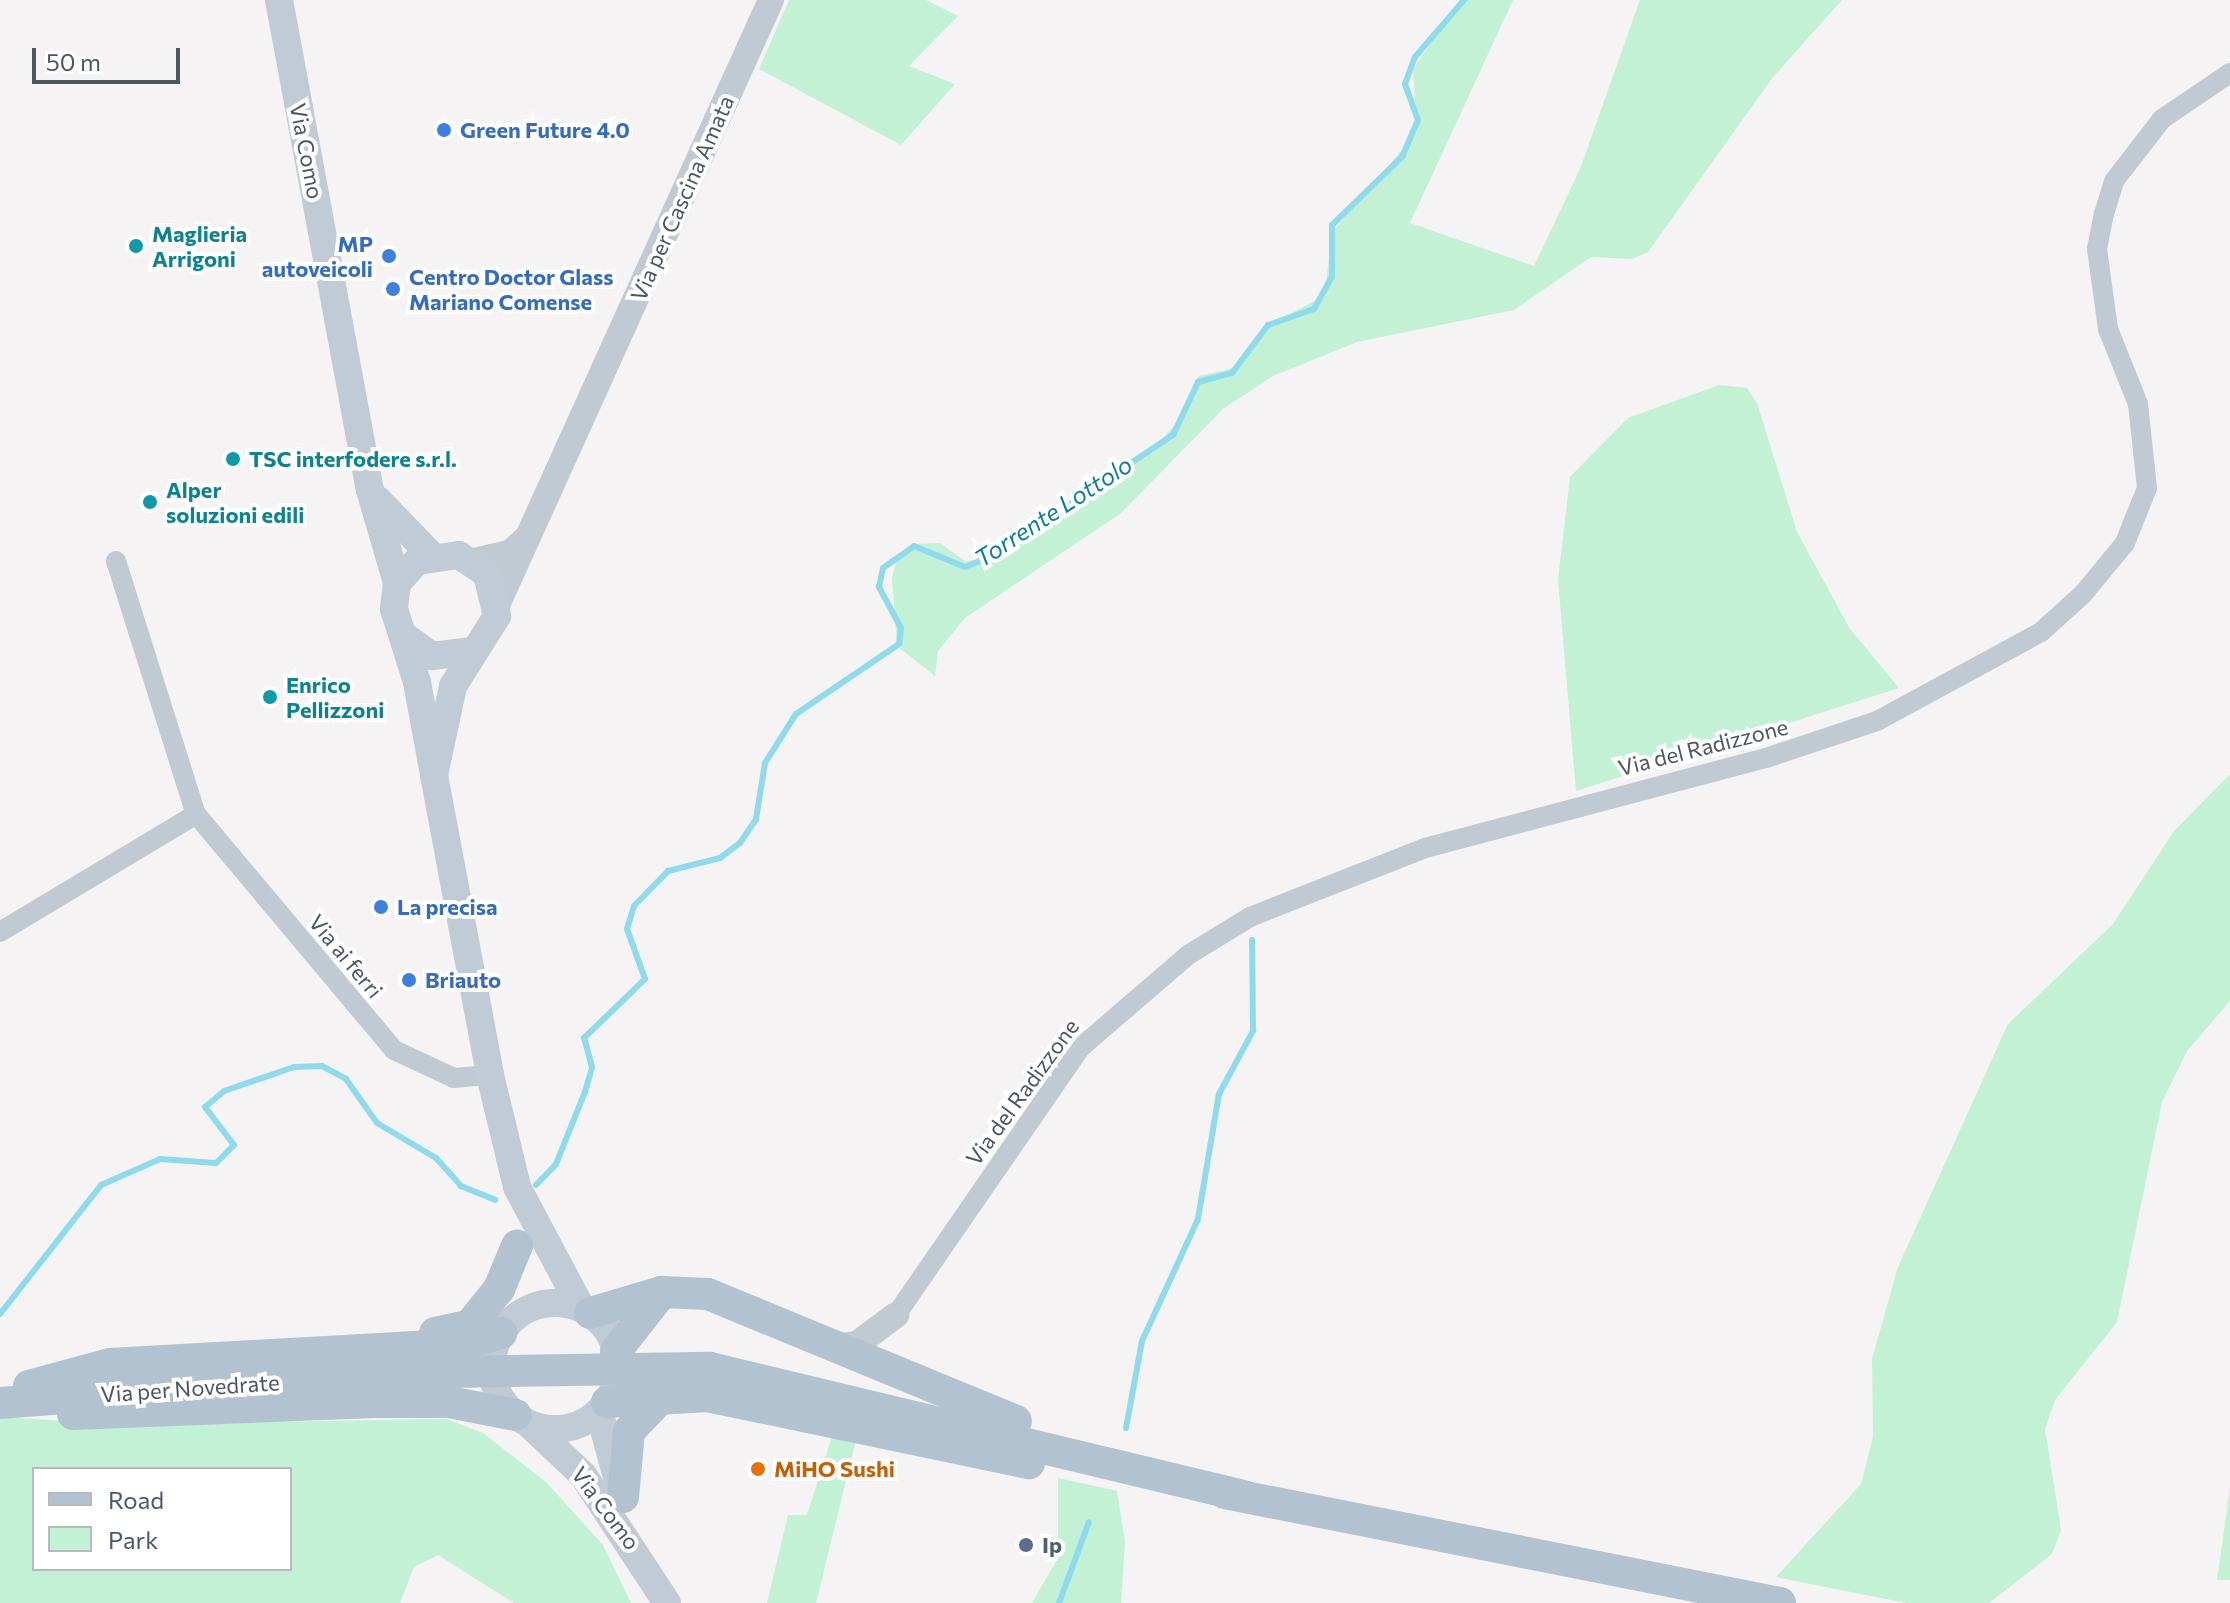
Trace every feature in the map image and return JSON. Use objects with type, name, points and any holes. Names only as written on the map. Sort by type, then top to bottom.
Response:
[{"type":"main road","name":"Via Como","points":[[279,0],[370,490],[397,583]]},
{"type":"main road","points":[[370,490],[431,555],[474,561],[498,603],[491,630],[471,651],[450,698],[434,775]]},
{"type":"main road","points":[[431,555],[397,583],[394,609],[434,775],[490,1075],[517,1187],[517,1246],[492,1373],[523,1420]]},
{"type":"main road","points":[[402,635],[432,656],[471,651]]},
{"type":"main road","points":[[517,1187],[586,1311],[616,1351]]},
{"type":"main road","points":[[374,1361],[469,1326],[499,1289],[517,1246]]},
{"type":"main road","points":[[374,1361],[463,1344],[503,1329],[538,1305],[586,1311],[662,1292],[708,1294],[827,1347],[1046,1433],[1243,1496]]},
{"type":"main road","points":[[639,1550],[623,1497],[603,1406],[616,1351],[662,1292]]},
{"type":"main road","points":[[0,1393],[110,1364],[374,1361],[710,1368],[984,1430],[1243,1496]]},
{"type":"main road","name":"Via per Novedrate","points":[[0,1403],[374,1361]]},
{"type":"main road","points":[[0,1410],[116,1416],[449,1402],[523,1420],[571,1427],[603,1406],[707,1396],[1071,1471],[1243,1496],[1780,1603]]},
{"type":"main road","points":[[623,1497],[629,1431],[660,1399]]},
{"type":"main road","name":"Via Como","points":[[523,1420],[575,1467],[639,1550],[667,1603]]},
{"type":"street","name":"Via per Cascina Amata","points":[[498,603],[537,529],[771,0]]},
{"type":"street","name":"Via del Radizzone","points":[[896,1315],[1080,1048],[1188,955],[1250,917],[1425,848],[1877,721],[2041,632],[2083,594],[2125,543],[2147,488],[2138,404],[2106,317],[2097,249],[2104,214],[2114,181],[2162,119],[2230,73]]},
{"type":"street","name":"Via per Cascina Amata","points":[[474,561],[510,553],[537,529]]},
{"type":"street","name":"Via ai ferri","points":[[116,561],[196,814],[394,1050],[454,1078],[490,1075]]},
{"type":"street","points":[[0,932],[196,814]]},
{"type":"street","points":[[827,1347],[857,1344],[896,1315]]},
{"type":"street","points":[[875,1365],[896,1315]]},
{"type":"green space","points":[[789,0],[926,0],[958,16],[909,66],[955,84],[901,145],[759,69]]},
{"type":"green space","points":[[1461,0],[1513,0],[1410,223],[1534,266],[1580,169],[1640,0],[1842,0],[1773,77],[1648,252],[1632,259],[1591,257],[1514,310],[1357,342],[1273,376],[1224,408],[1121,513],[965,618],[938,651],[935,676],[897,646],[892,577],[898,557],[915,544],[940,543],[965,561],[986,559],[1160,441],[1180,419],[1199,376],[1234,368],[1266,326],[1324,296],[1333,231],[1417,132],[1413,69]]},
{"type":"green space","points":[[1719,385],[1747,388],[1757,403],[1797,532],[1850,629],[1899,688],[1576,791],[1558,580],[1570,477],[1628,418]]},
{"type":"green space","points":[[2230,774],[2230,1001],[2187,1051],[2162,1102],[2117,1322],[2055,1400],[2045,1429],[2061,1530],[2052,1554],[1989,1603],[1906,1603],[1776,1577],[1861,1484],[1873,1437],[1872,1359],[1898,1267],[2008,1024],[2113,924],[2174,831]]},
{"type":"green space","points":[[0,1417],[114,1424],[447,1419],[483,1433],[546,1482],[603,1545],[631,1603],[514,1603],[438,1555],[414,1567],[400,1603],[0,1603]]},
{"type":"green space","points":[[834,1430],[857,1436],[816,1603],[767,1603],[788,1515],[807,1515]]},
{"type":"green space","points":[[1058,1478],[1117,1491],[1125,1541],[1121,1603],[1032,1603],[1058,1558]]},
{"type":"green space","points":[[2230,1488],[2230,1580],[2217,1580]]},
{"type":"waterway","name":"Torrente Lottolo","points":[[536,1185],[556,1164],[585,1092],[592,1067],[584,1038],[645,979],[627,929],[634,906],[668,871],[720,858],[740,843],[756,819],[765,763],[796,714],[899,644],[901,628],[879,587],[883,568],[914,546],[965,567],[992,556],[1173,435],[1198,382],[1232,373],[1268,325],[1314,309],[1332,277],[1332,225],[1402,157],[1418,120],[1405,84],[1415,57],[1464,0]]},
{"type":"waterway","points":[[1126,1428],[1142,1341],[1198,1219],[1219,1094],[1253,1031],[1252,940]]},
{"type":"waterway","name":"Torrente Lottolo","points":[[0,1314],[101,1185],[160,1159],[216,1163],[234,1145],[205,1107],[224,1091],[294,1067],[322,1066],[346,1079],[377,1123],[436,1158],[461,1186],[495,1200]]},
{"type":"waterway","points":[[1059,1603],[1089,1522]]},
{"type":"place","name":"Green Future 4.0","points":[[444,130]]},
{"type":"place","name":"Maglieria Arrigoni","points":[[136,246]]},
{"type":"place","name":"MP autoveicoli","points":[[389,256]]},
{"type":"place","name":"Centro Doctor Glass Mariano Comense","points":[[393,289]]},
{"type":"place","name":"TSC interfodere s.r.l.","points":[[233,459]]},
{"type":"place","name":"Alper soluzioni edili","points":[[150,502]]},
{"type":"place","name":"Enrico Pellizzoni","points":[[270,697]]},
{"type":"place","name":"La precisa","points":[[381,907]]},
{"type":"place","name":"Briauto","points":[[409,980]]},
{"type":"place","name":"MiHO Sushi","points":[[758,1469]]},
{"type":"place","name":"Ip","points":[[1026,1545]]}]
